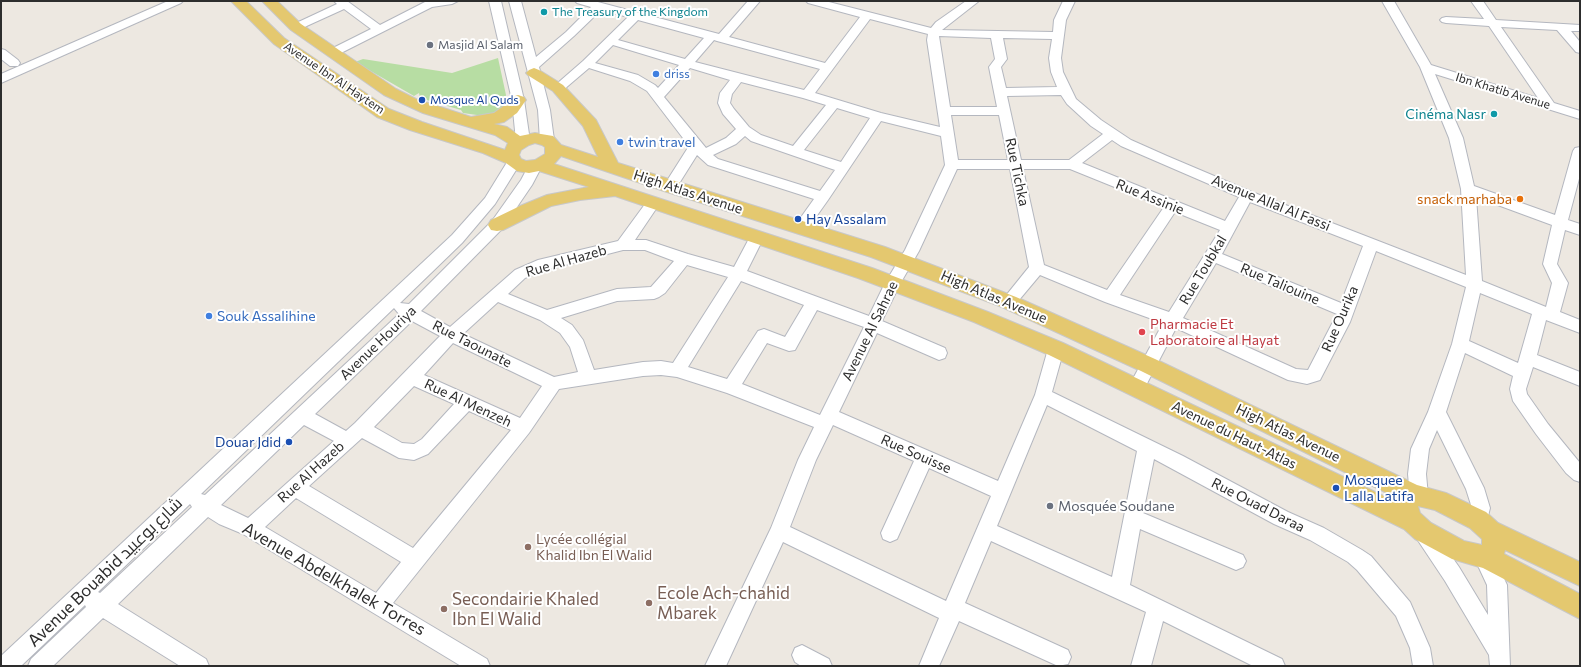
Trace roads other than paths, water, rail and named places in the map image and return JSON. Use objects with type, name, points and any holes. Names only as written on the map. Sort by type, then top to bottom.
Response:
[{"type":"main road","name":"Avenue Ibn Al Haytem","points":[[238,1],[272,35],[377,109],[416,126],[489,149],[517,152],[512,137],[501,131],[429,109],[400,97],[296,27],[269,1]]},
{"type":"main road","points":[[533,69],[558,88],[590,124],[611,167]]},
{"type":"main road","points":[[467,121],[484,121],[498,118],[511,109],[518,100]]},
{"type":"main road","points":[[535,138],[550,144],[554,153],[551,158],[538,166],[523,167],[517,152],[535,138]]},
{"type":"main road","name":"High Atlas Avenue","points":[[550,144],[670,187],[905,261],[1009,302],[1148,365],[1417,495],[1450,505],[1484,526]]},
{"type":"main road","name":"High Atlas Avenue","points":[[538,166],[893,283],[982,317],[1056,349]]},
{"type":"main road","points":[[497,225],[547,201],[580,194],[618,192]]},
{"type":"main road","name":"Avenue du Haut-Atlas","points":[[1056,349],[1418,526],[1460,551],[1485,557]]},
{"type":"main road","points":[[1417,495],[1408,500],[1405,509],[1418,526]]},
{"type":"main road","points":[[1484,526],[1495,542],[1493,552],[1485,557]]},
{"type":"main road","points":[[1484,526],[1580,574]]},
{"type":"main road","points":[[1485,557],[1580,607]]},
{"type":"street","points":[[1,68],[155,1]]},
{"type":"street","points":[[1,79],[177,1]]},
{"type":"street","points":[[333,53],[428,3],[452,1]]},
{"type":"street","points":[[495,1],[518,100],[517,152]]},
{"type":"street","points":[[515,1],[544,110],[550,144]]},
{"type":"street","points":[[581,1],[827,67]]},
{"type":"street","points":[[658,96],[688,64],[754,1]]},
{"type":"street","points":[[812,1],[934,32],[1057,36]]},
{"type":"street","points":[[853,12],[860,1]]},
{"type":"street","points":[[973,1],[944,21],[934,32],[933,40],[952,165],[1072,164],[1112,134]]},
{"type":"street","name":"Avenue Allal Al Fassi","points":[[1069,1],[1060,20],[1057,36],[1056,66],[1065,91],[1076,106],[1126,143],[1247,195],[1372,243],[1580,327]]},
{"type":"street","points":[[1388,1],[1426,67],[1456,138],[1468,189],[1474,284],[1460,344],[1437,412],[1420,449],[1417,474],[1417,495]]},
{"type":"street","points":[[1477,1],[1549,105]]},
{"type":"street","points":[[296,27],[342,3],[378,29]]},
{"type":"street","points":[[533,69],[598,6]]},
{"type":"street","points":[[807,95],[867,15]]},
{"type":"street","points":[[558,88],[587,64],[636,16]]},
{"type":"street","points":[[1446,20],[1580,28]]},
{"type":"street","points":[[1561,27],[1580,49]]},
{"type":"street","name":"Rue Tichka","points":[[996,35],[1001,59],[996,67],[1036,268]]},
{"type":"street","points":[[610,41],[738,78],[947,133]]},
{"type":"street","points":[[1,53],[14,63]]},
{"type":"street","points":[[587,64],[634,78],[651,88],[700,150],[713,162],[724,167],[823,197]]},
{"type":"street","name":"Ibn Khatib Avenue","points":[[1426,67],[1580,115]]},
{"type":"street","points":[[738,78],[726,93],[724,103],[728,111],[744,130],[756,138],[844,168]]},
{"type":"street","points":[[1001,92],[1065,91]]},
{"type":"street","points":[[796,151],[834,103]]},
{"type":"street","points":[[944,111],[1004,111]]},
{"type":"street","points":[[801,227],[844,168],[878,116]]},
{"type":"street","points":[[670,187],[700,150],[731,141],[744,130]]},
{"type":"street","name":"Avenue Houriya","points":[[186,494],[458,239],[490,202],[517,152]]},
{"type":"street","points":[[1579,159],[1560,222],[1550,264],[1560,283],[1546,314],[1518,389],[1519,396],[1542,429],[1572,467],[1580,474]]},
{"type":"street","name":"Rue Assinie","points":[[1072,164],[1228,228]]},
{"type":"street","name":"Avenue Al Sahrae","points":[[715,666],[779,531],[807,460],[893,283],[905,261],[912,252],[952,165]]},
{"type":"street","name":"Avenue Houriya","points":[[206,506],[410,313],[497,225],[538,166]]},
{"type":"street","points":[[1468,189],[1580,230]]},
{"type":"street","name":"Rue Toubkal","points":[[1136,388],[1172,320],[1213,256],[1247,195]]},
{"type":"street","points":[[623,245],[653,203]]},
{"type":"street","points":[[1110,298],[1172,206]]},
{"type":"street","points":[[677,370],[738,274],[757,237]]},
{"type":"street","name":"Rue Ourika","points":[[1172,320],[1294,375],[1307,377],[1314,375],[1346,312],[1372,243]]},
{"type":"street","name":"Rue Al Hazeb","points":[[250,528],[361,428],[451,335],[520,274],[532,268],[623,245],[646,245],[684,259],[738,274],[814,301],[939,352]]},
{"type":"street","name":"Rue Taliouine","points":[[1213,256],[1346,312]]},
{"type":"street","points":[[546,316],[616,295],[654,293],[660,289],[684,259]]},
{"type":"street","points":[[1009,302],[1036,268],[1110,298],[1172,320]]},
{"type":"street","points":[[496,294],[561,324],[574,338],[588,378]]},
{"type":"street","points":[[731,387],[764,335],[789,345],[814,301]]},
{"type":"street","name":"Rue Taounate","points":[[392,302],[451,335],[553,384]]},
{"type":"street","points":[[1460,344],[1526,365],[1580,379]]},
{"type":"street","points":[[930,666],[1043,395],[1056,349]]},
{"type":"street","name":"Rue Souisse","points":[[553,384],[567,380],[650,369],[677,370],[827,419],[925,458],[1003,492]]},
{"type":"street","name":"Rue Al Menzeh","points":[[412,377],[523,428]]},
{"type":"street","points":[[379,605],[523,428],[544,395],[553,384]]},
{"type":"street","name":"Rue Ouad Daraa","points":[[1043,395],[1147,447],[1281,518],[1317,534],[1355,556],[1364,563],[1403,609],[1420,648],[1423,666]]},
{"type":"street","points":[[361,428],[399,450],[414,452],[422,449],[428,444],[466,402]]},
{"type":"street","points":[[1437,412],[1475,488],[1481,508],[1484,526]]},
{"type":"street","points":[[302,415],[347,440]]},
{"type":"street","points":[[1119,589],[1147,447]]},
{"type":"street","points":[[890,533],[925,458]]},
{"type":"street","points":[[294,487],[415,560]]},
{"type":"street","name":"Avenue Abdelkhalek Torres","points":[[186,494],[226,518],[250,528],[480,666]]},
{"type":"street","name":"Avenue Bouabid شارع بوعبيد","points":[[6,666],[186,494]]},
{"type":"street","name":"Avenue Bouabid شارع بوعبيد","points":[[45,664],[102,606],[206,506]]},
{"type":"street","points":[[1133,517],[1236,561]]},
{"type":"street","points":[[1418,526],[1452,574],[1500,660]]},
{"type":"street","points":[[987,530],[1119,589],[1275,666]]},
{"type":"street","points":[[779,531],[953,611],[1061,657]]},
{"type":"street","points":[[1485,557],[1497,585],[1500,660]]},
{"type":"street","points":[[83,594],[199,666]]},
{"type":"street","points":[[1141,666],[1157,607]]},
{"type":"street","points":[[28,646],[45,664]]},
{"type":"street","points":[[802,655],[822,666]]},
{"type":"place","name":"The Treasury of the Kingdom","points":[[544,12]]},
{"type":"place","name":"Masjid Al Salam","points":[[430,45]]},
{"type":"place","name":"driss","points":[[656,74]]},
{"type":"place","name":"Mosque Al Quds","points":[[422,100]]},
{"type":"place","name":"Cinéma Nasr","points":[[1494,114]]},
{"type":"place","name":"twin travel","points":[[620,142]]},
{"type":"place","name":"snack marhaba","points":[[1520,199]]},
{"type":"place","name":"Hay Assalam","points":[[798,219]]},
{"type":"place","name":"Souk Assalihine","points":[[209,316]]},
{"type":"place","name":"Pharmacie Et Laboratoire al Hayat","points":[[1142,332]]},
{"type":"place","name":"Douar Jdid","points":[[289,442]]},
{"type":"place","name":"Mosquee Lalla Latifa","points":[[1336,488]]},
{"type":"place","name":"Mosquée Soudane","points":[[1050,506]]},
{"type":"place","name":"Lycée collégial Khalid Ibn El Walid","points":[[528,547]]},
{"type":"place","name":"Ecole Ach-chahid Mbarek","points":[[649,603]]},
{"type":"place","name":"Secondairie Khaled Ibn El Walid","points":[[444,609]]}]
